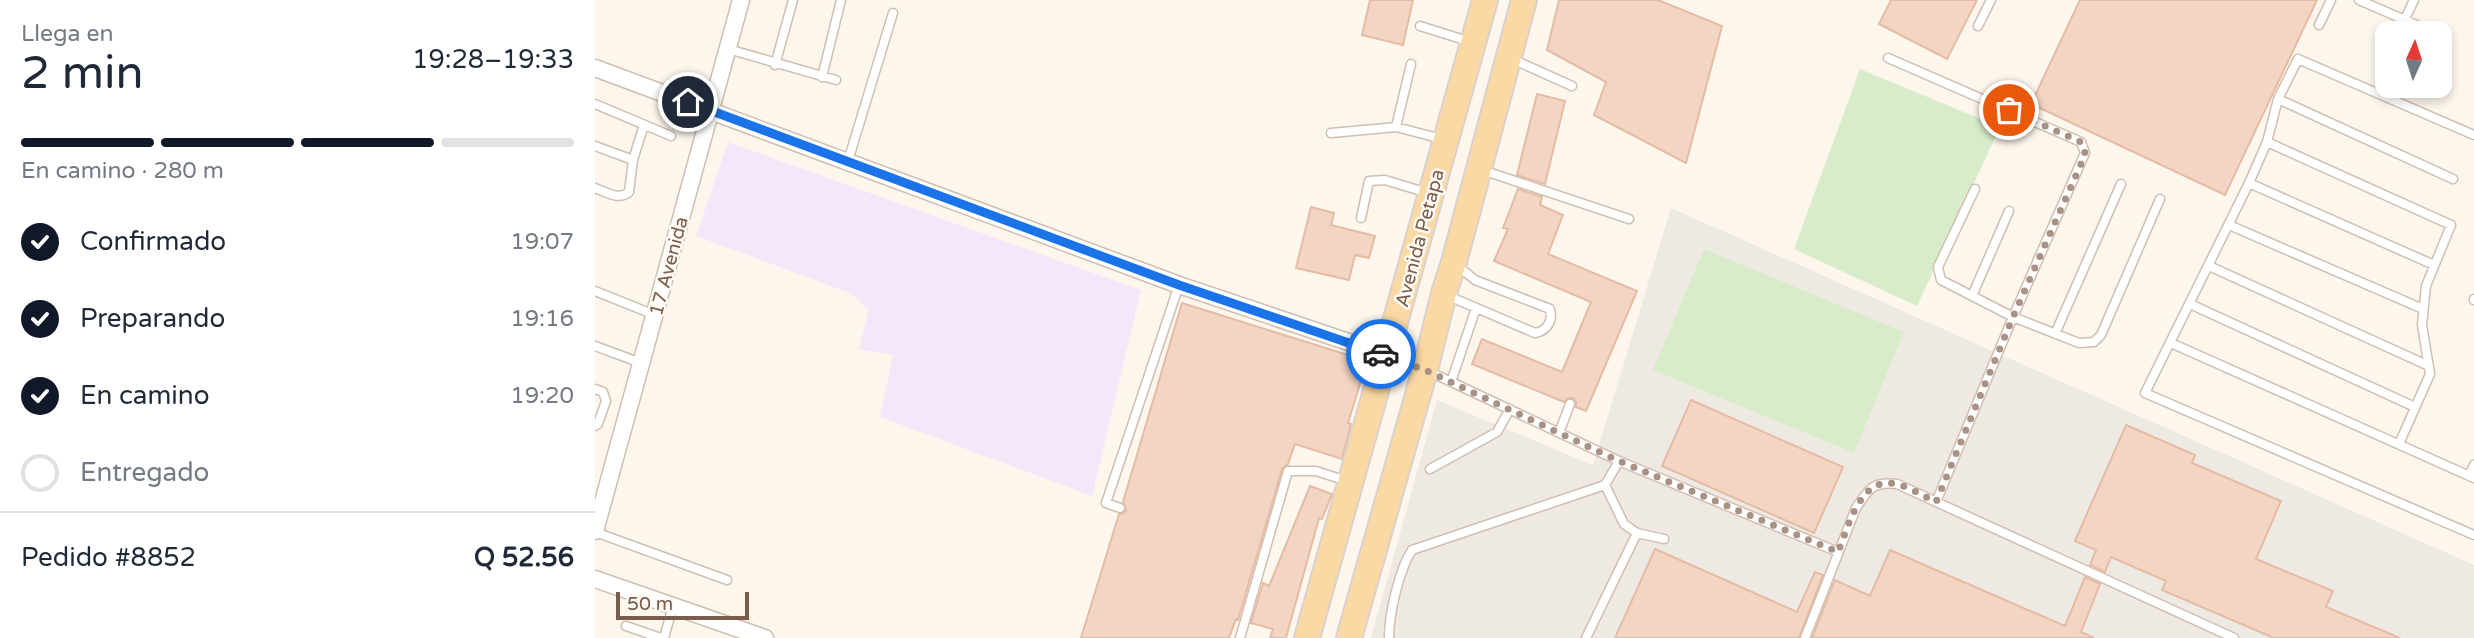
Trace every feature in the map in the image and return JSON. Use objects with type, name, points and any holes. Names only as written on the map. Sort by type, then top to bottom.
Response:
[{"type":"main road","name":"Avenida Petapa","points":[[1308,623],[1387,355],[1483,0]]},
{"type":"main road","name":"Avenida Petapa","points":[[1349,638],[1425,370],[1524,0]]},
{"type":"main road","points":[[1387,355],[1425,370]]},
{"type":"street","name":"17 Avenida","points":[[595,532],[599,501],[642,363],[741,0]]},
{"type":"street","points":[[595,69],[1179,285],[1387,355]]},
{"type":"street","points":[[595,579],[765,638]]},
{"type":"lane","points":[[775,65],[793,0]]},
{"type":"lane","points":[[822,77],[841,0]]},
{"type":"lane","points":[[1978,26],[1991,0]]},
{"type":"lane","points":[[2319,24],[2331,0]]},
{"type":"lane","points":[[2359,0],[2409,21]]},
{"type":"lane","points":[[2405,19],[2414,0]]},
{"type":"lane","points":[[848,161],[893,13]]},
{"type":"lane","points":[[1420,26],[1473,43]]},
{"type":"lane","points":[[728,49],[775,65],[836,80]]},
{"type":"lane","points":[[1509,58],[1572,86]]},
{"type":"lane","points":[[1888,58],[2081,142],[2085,153],[1936,502]]},
{"type":"lane","points":[[2474,135],[2298,59],[2279,100],[2267,142],[2249,183],[2145,393],[2474,535]]},
{"type":"lane","points":[[1396,127],[1411,64]]},
{"type":"lane","points":[[2279,100],[2453,179]]},
{"type":"lane","points":[[595,104],[671,136]]},
{"type":"lane","points":[[595,188],[620,197],[629,192],[633,160],[644,124]]},
{"type":"lane","points":[[1331,133],[1396,127],[1446,140]]},
{"type":"lane","points":[[2267,142],[2451,225],[2425,286],[2422,325],[2430,374],[2399,444]]},
{"type":"lane","points":[[595,146],[633,160]]},
{"type":"lane","points":[[1479,169],[1629,219]]},
{"type":"lane","points":[[1360,218],[1369,181],[1385,180],[1431,194]]},
{"type":"lane","points":[[2249,183],[2434,265]]},
{"type":"lane","points":[[2056,334],[2121,184]]},
{"type":"lane","points":[[1975,189],[1938,267],[1941,280],[2013,317],[2087,344],[2094,342],[2101,335],[2160,199]]},
{"type":"lane","points":[[1972,296],[2009,211]]},
{"type":"lane","points":[[2229,225],[2423,309]]},
{"type":"lane","points":[[1444,293],[1535,333],[1547,328],[1550,309],[1475,280],[1454,262]]},
{"type":"lane","points":[[2209,266],[2428,366]]},
{"type":"lane","points":[[1120,508],[1106,503],[1179,285]]},
{"type":"lane","points":[[595,291],[655,315]]},
{"type":"lane","points":[[2190,304],[2415,407]]},
{"type":"lane","points":[[1451,382],[1476,308]]},
{"type":"lane","points":[[2171,344],[2471,477],[2474,465]]},
{"type":"lane","points":[[595,345],[642,363]]},
{"type":"lane","points":[[1425,370],[1619,461],[1838,552]]},
{"type":"lane","points":[[595,389],[603,392],[606,401],[595,426]]},
{"type":"lane","points":[[1559,433],[1570,404]]},
{"type":"lane","points":[[1430,469],[1497,432],[1510,409]]},
{"type":"lane","points":[[1389,638],[1389,625],[1405,560],[1412,550],[1605,485],[1619,461]]},
{"type":"lane","points":[[1240,638],[1288,471],[1316,471],[1350,482]]},
{"type":"lane","points":[[1334,504],[1338,492],[1350,482]]},
{"type":"lane","points":[[1805,638],[1856,508],[1869,489],[1881,482],[1897,484],[2234,638]]},
{"type":"lane","points":[[1605,485],[1624,524],[1637,533],[1664,539]]},
{"type":"lane","points":[[595,532],[727,580]]},
{"type":"lane","points":[[1586,638],[1637,533]]},
{"type":"lane","points":[[627,625],[663,638],[673,606]]},
{"type":"shaded area","points":[[728,142],[1141,290],[1092,496],[880,417],[893,355],[859,349],[869,310],[850,293],[696,236]]},
{"type":"shaded area","points":[[1671,208],[2474,565],[2474,638],[1371,638],[1437,400],[1593,465]]},
{"type":"green space","points":[[1860,69],[2000,127],[1917,306],[1794,249]]},
{"type":"green space","points":[[1704,249],[1904,332],[1854,453],[1653,370]]},
{"type":"building","points":[[1370,0],[1413,0],[1403,45],[1362,35]]},
{"type":"building","points":[[1559,0],[1658,0],[1722,26],[1686,163],[1594,115],[1606,82],[1547,50]]},
{"type":"building","points":[[1891,0],[1977,0],[1947,59],[1879,24]]},
{"type":"building","points":[[2080,0],[2317,0],[2225,195],[2031,104]]},
{"type":"building","points":[[1537,94],[1565,101],[1545,184],[1517,175]]},
{"type":"building","points":[[1518,189],[1542,197],[1540,205],[1563,215],[1548,254],[1637,291],[1586,411],[1576,407],[1573,398],[1564,402],[1472,364],[1482,339],[1562,372],[1591,302],[1494,261],[1508,229],[1503,228]]},
{"type":"building","points":[[1311,207],[1334,213],[1331,225],[1375,236],[1369,258],[1355,255],[1349,280],[1296,268]]},
{"type":"building","points":[[1182,303],[1367,361],[1348,423],[1351,424],[1342,459],[1295,444],[1288,464],[1282,469],[1238,620],[1236,619],[1229,638],[1081,638],[1119,514],[1126,510],[1123,502]]},
{"type":"building","points":[[1691,400],[1843,467],[1814,533],[1662,466]]},
{"type":"building","points":[[2126,425],[2195,455],[2192,463],[2281,501],[2256,559],[2333,591],[2326,607],[2400,638],[2274,638],[2162,590],[2166,581],[2111,557],[2105,572],[2090,565],[2096,550],[2075,541]]},
{"type":"building","points":[[1310,486],[1332,494],[1322,519],[1319,518],[1286,638],[1270,638],[1273,629],[1251,623],[1263,583],[1269,586]]},
{"type":"building","points":[[1655,549],[1797,612],[1815,572],[1823,575],[1799,638],[1615,638]]},
{"type":"building","points":[[1890,550],[2065,626],[2085,577],[2100,584],[2081,632],[2094,638],[1812,638],[1835,580],[1870,596]]},
{"type":"way so far","points":[[1381,354],[1425,370],[1619,461],[1838,552],[1856,508],[1869,489],[1881,482],[1897,484],[1936,502],[2013,317],[2081,164],[2085,153],[2081,142],[2009,110]]},
{"type":"route","points":[[688,102],[1179,285],[1381,354]]}]
